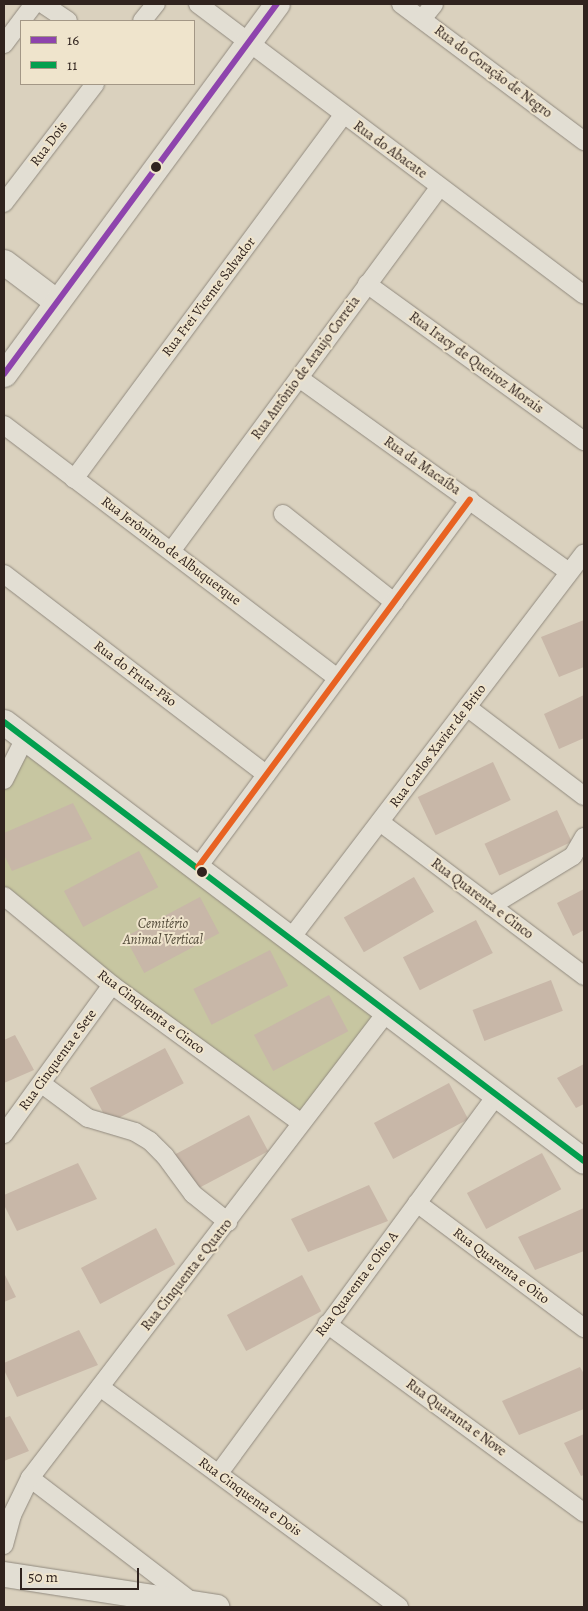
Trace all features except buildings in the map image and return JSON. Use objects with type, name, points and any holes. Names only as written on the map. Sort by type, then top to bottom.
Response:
[{"type":"street","points":[[22,20],[34,4]]},
{"type":"street","points":[[43,4],[67,20]]},
{"type":"street","points":[[143,20],[156,4]]},
{"type":"street","name":"Rua do Abacate","points":[[198,4],[343,116],[584,295]]},
{"type":"street","points":[[4,374],[277,4]]},
{"type":"street","name":"Rua do Coração de Negro","points":[[401,4],[584,141]]},
{"type":"street","points":[[422,19],[434,4]]},
{"type":"street","points":[[4,44],[20,23]]},
{"type":"street","name":"Rua Dois","points":[[4,203],[94,85]]},
{"type":"street","name":"Rua Frei Vicente Salvador","points":[[74,479],[343,116]]},
{"type":"street","name":"Rua Antônio de Araujo Correia","points":[[172,550],[440,187]]},
{"type":"street","points":[[4,262],[57,302]]},
{"type":"street","name":"Rua Iracy de Queiroz Morais","points":[[367,284],[584,441]]},
{"type":"street","name":"Rua da Macaíba","points":[[299,378],[569,572]]},
{"type":"street","name":"Rua Jerônimo de Albuquerque","points":[[4,425],[74,479],[172,550],[337,678]]},
{"type":"street","points":[[198,867],[470,500]]},
{"type":"street","points":[[283,514],[394,602]]},
{"type":"street","name":"Rua Carlos Xavier de Brito","points":[[291,938],[584,554]]},
{"type":"street","name":"Rua do Fruta-Pão","points":[[4,574],[266,774]]},
{"type":"street","points":[[467,707],[584,796]]},
{"type":"street","points":[[4,722],[584,1161]]},
{"type":"street","points":[[4,780],[25,738]]},
{"type":"street","name":"Rua Quarenta e Cinco","points":[[380,822],[584,976]]},
{"type":"street","points":[[491,906],[573,856],[584,836]]},
{"type":"street","name":"Rua Cinquenta e Cinco","points":[[4,896],[112,985],[301,1123]]},
{"type":"street","name":"Rua Cinquenta e Sete","points":[[4,1134],[112,985]]},
{"type":"street","name":"Rua Cinquenta e Quatro","points":[[4,1545],[19,1497],[30,1478],[228,1222],[386,1013]]},
{"type":"street","points":[[42,1084],[88,1118],[135,1132],[150,1141],[165,1156],[193,1194],[228,1222]]},
{"type":"street","name":"Rua Quarenta e Oito A","points":[[219,1473],[496,1096]]},
{"type":"street","name":"Rua Quarenta e Oito","points":[[417,1204],[584,1328]]},
{"type":"street","name":"Rua Quaranta e Nove","points":[[327,1324],[584,1513]]},
{"type":"street","name":"Rua Cinquenta e Dois","points":[[100,1387],[399,1607]]},
{"type":"street","points":[[30,1478],[205,1605]]},
{"type":"street","points":[[4,1574],[162,1602],[205,1605]]},
{"type":"green space","name":"Cemitério Animal Vertical","points":[[25,738],[386,1013],[301,1123],[4,896],[4,780]]},
{"type":"transit line","name":"16","points":[[4,374],[277,4]]},
{"type":"transit line","points":[[198,867],[470,500]]},
{"type":"transit line","name":"11","points":[[4,722],[584,1161]]}]
